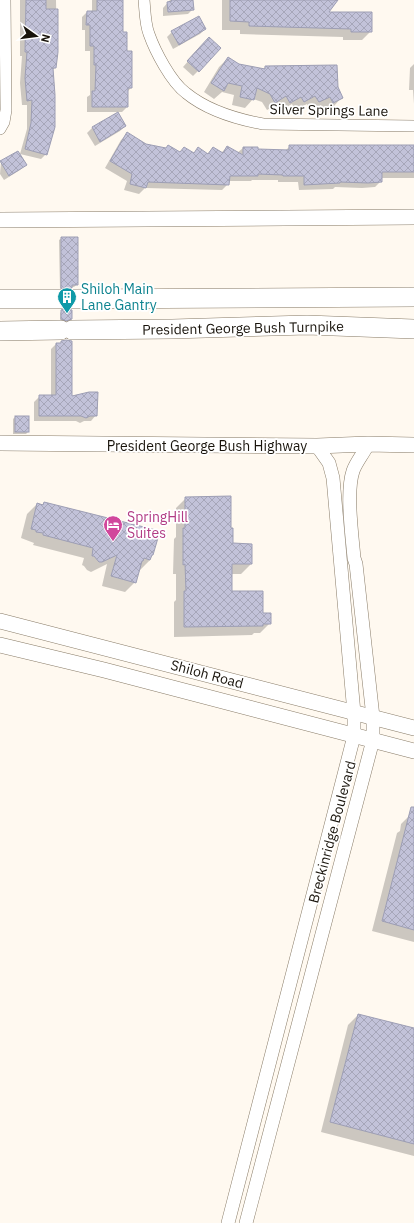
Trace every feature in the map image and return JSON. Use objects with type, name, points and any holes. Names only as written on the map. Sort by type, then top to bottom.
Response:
[{"type":"highway","name":"President George Bush Turnpike","points":[[0,299],[414,297]]},
{"type":"highway","name":"President George Bush Turnpike","points":[[0,331],[172,329],[307,325],[414,329]]},
{"type":"main road","points":[[0,220],[414,217]]},
{"type":"main road","name":"President George Bush Highway","points":[[0,444],[317,446],[368,444],[414,445]]},
{"type":"main road","name":"Shiloh Road","points":[[0,621],[110,648],[414,728]]},
{"type":"main road","name":"Shiloh Road","points":[[0,645],[104,670],[414,751]]},
{"type":"main road","points":[[104,670],[110,648]]},
{"type":"street","points":[[1,128],[4,122],[6,110],[5,0]]},
{"type":"street","name":"Silver Springs Lane","points":[[144,0],[148,33],[167,72],[185,93],[219,112],[263,124],[414,126]]},
{"type":"street","name":"Breckinridge Boulevard","points":[[246,1223],[372,740],[373,717],[350,512],[353,471],[368,444]]},
{"type":"street","name":"Breckinridge Boulevard","points":[[228,1223],[354,736],[354,713],[333,478],[329,463],[317,446]]},
{"type":"street","points":[[341,568],[356,564]]},
{"type":"building","points":[[26,0],[46,0],[46,9],[58,9],[58,52],[56,68],[53,68],[55,127],[47,155],[25,149],[31,123],[32,100],[27,101],[25,78],[27,52],[25,52]]},
{"type":"building","points":[[97,0],[123,0],[123,32],[127,32],[127,51],[132,51],[132,88],[128,88],[128,107],[92,107],[92,91],[95,91],[96,65],[94,65],[94,46],[90,46],[90,25],[86,25],[87,11],[97,11]]},
{"type":"building","points":[[171,0],[193,0],[194,10],[168,12],[167,2],[172,1]]},
{"type":"building","points":[[230,0],[338,0],[329,12],[372,12],[372,32],[351,32],[351,29],[249,26],[249,22],[230,21]]},
{"type":"building","points":[[199,16],[206,29],[179,45],[171,31]]},
{"type":"building","points":[[209,37],[221,48],[199,72],[187,61]]},
{"type":"building","points":[[228,57],[239,64],[265,69],[265,66],[337,65],[338,87],[343,98],[333,103],[330,97],[319,102],[315,96],[304,102],[301,97],[290,103],[286,96],[275,103],[270,94],[257,88],[254,100],[240,97],[242,86],[228,83],[224,91],[211,83]]},
{"type":"building","points":[[118,112],[126,126],[100,142],[92,127]]},
{"type":"building","points":[[127,132],[146,144],[166,148],[168,145],[180,152],[184,147],[194,153],[198,147],[208,154],[213,147],[223,153],[227,146],[243,155],[243,147],[289,150],[289,145],[414,145],[414,172],[382,172],[382,182],[368,183],[340,182],[304,185],[304,176],[258,174],[258,176],[230,176],[229,185],[148,182],[146,188],[130,184],[132,174],[110,161]]},
{"type":"building","points":[[18,151],[27,165],[9,176],[0,161]]},
{"type":"building","points":[[61,237],[78,237],[78,285],[72,285],[72,288],[66,290],[61,288]]},
{"type":"building","points":[[66,308],[72,310],[72,319],[66,321],[61,319],[61,310]]},
{"type":"building","points":[[61,341],[72,341],[72,396],[89,392],[98,392],[97,416],[90,416],[86,418],[81,416],[39,416],[39,395],[56,395],[56,343],[61,343]]},
{"type":"building","points":[[15,416],[29,416],[29,432],[15,432]]},
{"type":"building","points":[[231,496],[231,528],[233,528],[233,543],[252,544],[252,564],[232,564],[232,591],[263,591],[263,613],[271,613],[271,624],[263,624],[263,626],[184,627],[184,591],[186,591],[185,564],[183,565],[183,528],[185,528],[185,497]]},
{"type":"building","name":"SpringHill Suites","points":[[44,502],[160,531],[153,555],[150,560],[144,558],[142,561],[136,583],[111,576],[117,555],[99,562],[94,556],[92,556],[93,548],[43,535],[43,533],[36,532],[36,530],[31,529],[37,503],[43,505]]},
{"type":"building","points":[[411,807],[414,807],[414,930],[382,921]]},
{"type":"building","points":[[358,1014],[414,1028],[414,1144],[330,1122]]},
{"type":"place","name":"Shiloh Main Lane Gantry","points":[[67,314]]},
{"type":"place","name":"SpringHill Suites","points":[[113,542]]}]
